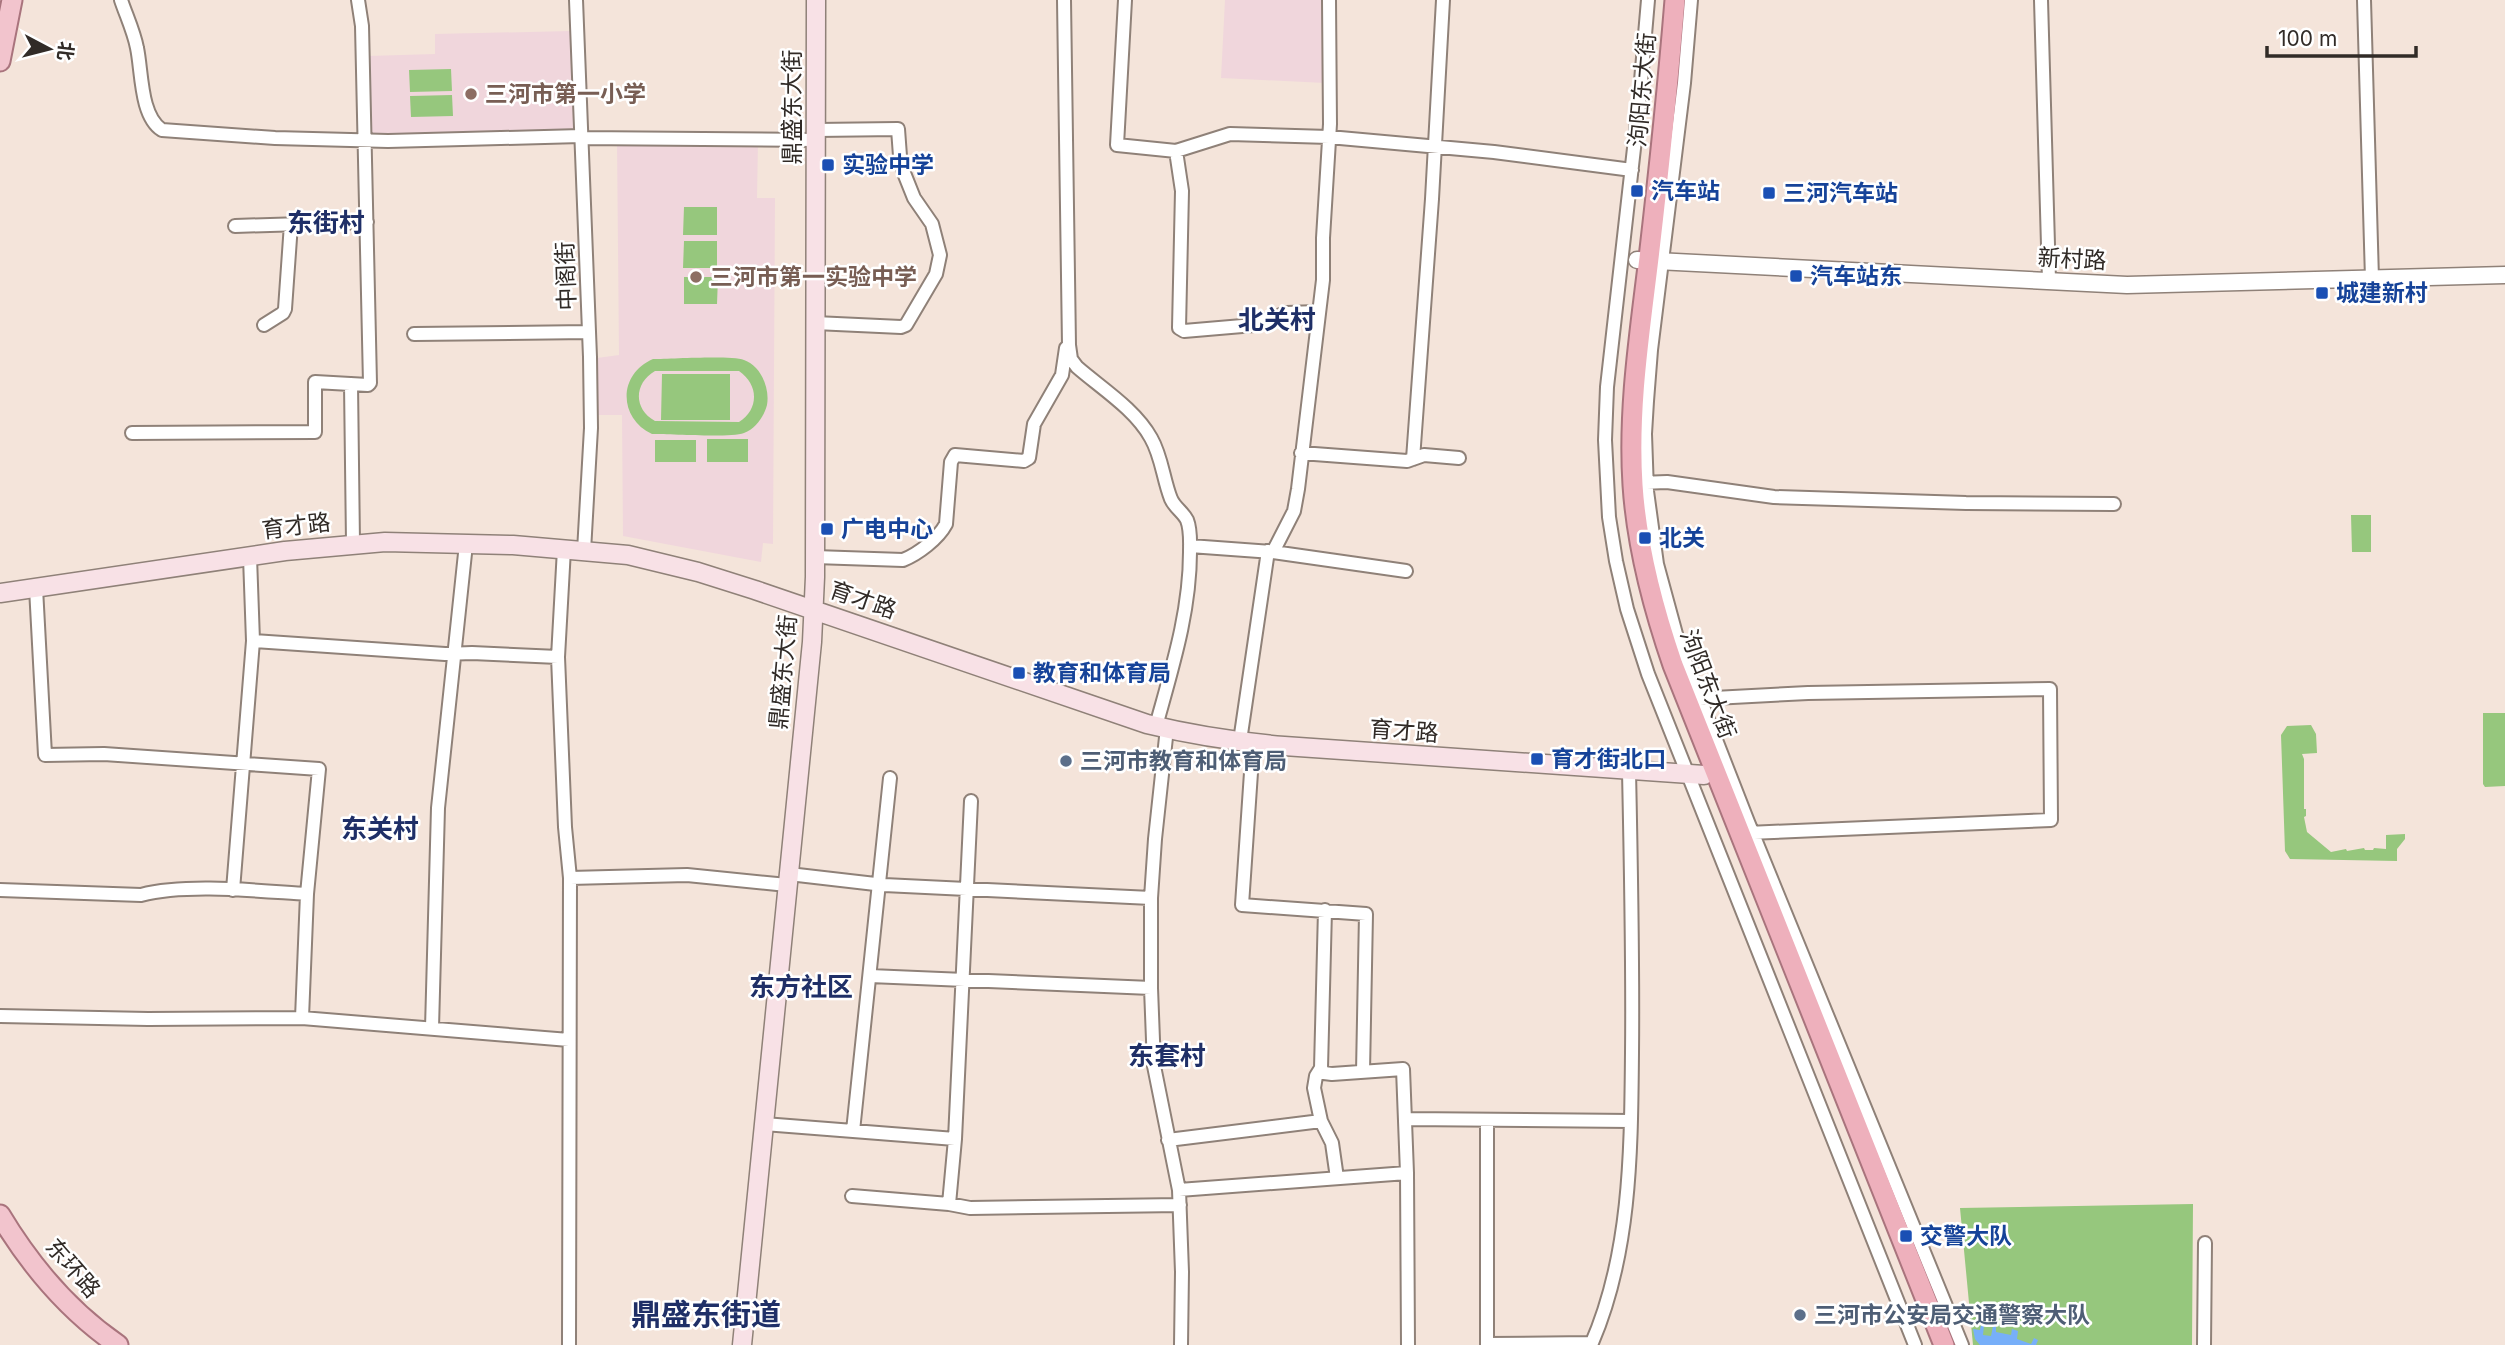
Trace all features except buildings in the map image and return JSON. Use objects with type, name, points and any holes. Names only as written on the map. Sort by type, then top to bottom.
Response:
[{"type":"highway","name":"泃阳东大街","points":[[1663,0],[1649,260],[1621,411],[1621,484],[1636,582],[1651,639],[1696,775],[1931,1345]]},
{"type":"highway","name":"泃阳东大街","points":[[1675,0],[1665,118],[1634,389],[1641,546],[1653,602],[1746,833],[1944,1345]]},
{"type":"main road","points":[[0,61],[12,0]]},
{"type":"main road","name":"鼎盛东大街","points":[[742,1345],[813,609],[816,0]]},
{"type":"main road","name":"育才路","points":[[0,593],[250,557],[385,542],[564,549],[628,555],[698,572],[813,609],[1162,727],[1246,742],[1696,775]]},
{"type":"main road","name":"东环路","points":[[0,1215],[31,1259],[64,1298],[83,1318],[118,1345]]},
{"type":"main road","name":"东环路","points":[[0,1237],[55,1307],[98,1345]]},
{"type":"street","points":[[121,0],[137,46],[142,88],[149,111],[155,125],[162,130],[275,138],[365,140],[816,135],[898,129],[904,173],[914,198],[932,224],[940,255],[936,274],[906,325],[901,327],[816,323]]},
{"type":"street","points":[[132,433],[315,432],[315,382],[370,383],[362,26],[358,0]]},
{"type":"street","name":"中阁街","points":[[576,0],[591,428],[584,551]]},
{"type":"street","points":[[1064,0],[1071,359],[1139,421],[1150,437],[1159,456],[1171,498],[1176,509],[1187,521],[1190,546],[1186,609],[1162,727],[1152,898],[1154,1066],[1179,1191],[1181,1345]]},
{"type":"street","points":[[1125,0],[1117,145],[1176,151],[1230,134],[1329,137],[1632,170]]},
{"type":"street","points":[[1329,0],[1329,137],[1323,280],[1294,511],[1271,552],[1246,742],[1242,905],[1366,914],[1363,1072]]},
{"type":"street","points":[[1413,459],[1443,0]]},
{"type":"street","points":[[1648,0],[1607,387],[1605,452],[1609,517],[1621,585],[1637,643],[1696,775],[1915,1345]]},
{"type":"street","points":[[1649,260],[1685,83],[1691,0]]},
{"type":"street","points":[[2041,0],[2049,280]]},
{"type":"street","points":[[2364,0],[2372,279]]},
{"type":"street","points":[[1176,151],[1182,191],[1179,328],[1184,331],[1254,326],[1280,314],[1318,312]]},
{"type":"street","points":[[235,226],[367,222]]},
{"type":"street","points":[[264,325],[278,317],[285,309],[291,224]]},
{"type":"street","name":"新村路","points":[[1649,260],[2127,285],[2505,275]]},
{"type":"street","points":[[414,334],[589,331]]},
{"type":"street","points":[[815,558],[902,560],[916,554],[943,530],[946,524],[951,462],[955,455],[1024,461],[1028,458],[1034,424],[1062,375],[1064,355],[1069,345]]},
{"type":"street","points":[[351,384],[353,544]]},
{"type":"street","points":[[1301,453],[1407,461],[1424,455],[1459,457]]},
{"type":"street","points":[[1640,483],[1679,483],[1774,497],[1966,503],[2115,503]]},
{"type":"street","points":[[432,1028],[438,808],[466,544]]},
{"type":"street","points":[[1190,546],[1271,552],[1406,571]]},
{"type":"street","points":[[564,549],[558,657],[569,878],[569,1345]]},
{"type":"street","points":[[233,890],[253,641],[250,557]]},
{"type":"street","points":[[36,588],[46,755],[104,754],[319,769],[307,894],[302,1018]]},
{"type":"street","points":[[253,641],[454,654],[558,657]]},
{"type":"street","points":[[1693,699],[1808,693],[2050,689],[2051,820],[1746,833],[1962,1345]]},
{"type":"street","points":[[1487,1120],[1487,1344],[1591,1344],[1611,1291],[1618,1262],[1631,1122],[1629,771]]},
{"type":"street","points":[[853,1131],[890,778]]},
{"type":"street","points":[[949,1204],[955,1139],[971,801]]},
{"type":"street","points":[[569,878],[687,875],[1152,898]]},
{"type":"street","points":[[0,890],[141,895],[157,891],[233,890],[307,894]]},
{"type":"street","points":[[1325,910],[1321,1068],[1314,1088],[1321,1121],[1332,1143],[1337,1178]]},
{"type":"street","points":[[870,976],[1151,988]]},
{"type":"street","points":[[0,1016],[302,1018],[569,1040]]},
{"type":"street","points":[[1321,1068],[1324,1073],[1332,1074],[1403,1069],[1407,1173],[1408,1345]]},
{"type":"street","points":[[1405,1119],[1631,1122]]},
{"type":"street","points":[[1168,1140],[1321,1121]]},
{"type":"street","points":[[764,1124],[955,1139]]},
{"type":"street","points":[[1179,1191],[1407,1173]]},
{"type":"street","points":[[852,1196],[970,1208],[1180,1205]]},
{"type":"street","points":[[2204,1345],[2205,1243]]},
{"type":"shaded area","points":[[1225,0],[1325,0],[1325,83],[1221,78]]},
{"type":"shaded area","name":"三河市第一小学","points":[[571,31],[574,131],[369,134],[368,56],[435,54],[435,34]]},
{"type":"shaded area","name":"三河市第一实验中学","points":[[617,141],[758,142],[757,198],[775,198],[773,544],[763,543],[761,562],[623,536],[622,415],[598,415],[597,358],[619,355]]},
{"type":"green space","points":[[451,69],[452,91],[410,92],[409,70]]},
{"type":"green space","points":[[452,95],[453,116],[411,117],[410,96]]},
{"type":"green space","points":[[684,207],[717,207],[717,235],[683,235]]},
{"type":"green space","points":[[684,241],[717,241],[717,268],[683,268]]},
{"type":"green space","points":[[684,277],[718,277],[717,304],[684,304]]},
{"type":"green space","points":[[714,357],[744,360],[755,367],[763,378],[768,398],[766,409],[756,425],[744,433],[714,436],[652,434],[633,418],[628,407],[628,385],[642,366],[653,359]],"holes":[[[655,371],[739,371],[750,383],[754,397],[750,411],[739,422],[655,421],[648,416],[640,403],[643,382]]]},
{"type":"green space","points":[[662,374],[730,374],[730,420],[661,420]]},
{"type":"green space","points":[[707,439],[748,439],[748,462],[707,462]]},
{"type":"green space","points":[[655,440],[696,440],[696,462],[655,462]]},
{"type":"green space","points":[[2351,515],[2371,515],[2371,552],[2352,552]]},
{"type":"green space","points":[[2483,713],[2505,713],[2505,786],[2485,787],[2483,784]]},
{"type":"green space","points":[[2311,725],[2316,734],[2317,753],[2302,754],[2307,832],[2331,852],[2364,848],[2386,849],[2386,835],[2405,834],[2405,839],[2397,849],[2397,861],[2290,859],[2285,851],[2281,735],[2287,726]]},
{"type":"green space","points":[[2193,1204],[2192,1345],[1973,1345],[1960,1208]]},
{"type":"water","points":[[1981,1325],[1984,1325],[1983,1335],[1991,1336],[1993,1326],[1996,1326],[1996,1332],[2011,1335],[2012,1329],[2018,1331],[2017,1339],[2031,1344],[2034,1338],[2038,1340],[2036,1345],[1980,1345],[1975,1339],[1973,1329],[1980,1330]]},
{"type":"place","name":"三河市第一小学","points":[[471,94]]},
{"type":"place","name":"实验中学","points":[[828,165]]},
{"type":"place","name":"汽车站","points":[[1637,191]]},
{"type":"place","name":"三河汽车站","points":[[1769,193]]},
{"type":"place","name":"汽车站东","points":[[1796,276]]},
{"type":"place","name":"三河市第一实验中学","points":[[696,277]]},
{"type":"place","name":"城建新村","points":[[2322,293]]},
{"type":"place","name":"广电中心","points":[[827,529]]},
{"type":"place","name":"北关","points":[[1645,538]]},
{"type":"place","name":"教育和体育局","points":[[1019,673]]},
{"type":"place","name":"育才街北口","points":[[1537,759]]},
{"type":"place","name":"三河市教育和体育局","points":[[1066,761]]},
{"type":"place","name":"交警大队","points":[[1906,1236]]},
{"type":"place","name":"三河市公安局交通警察大队","points":[[1800,1315]]},
{"type":"district","name":"东街村","points":[[326,222]]},
{"type":"district","name":"北关村","points":[[1277,319]]},
{"type":"district","name":"东关村","points":[[380,828]]},
{"type":"district","name":"东方社区","points":[[801,986]]},
{"type":"district","name":"东套村","points":[[1167,1055]]},
{"type":"district","name":"鼎盛东街道","points":[[706,1314]]}]
